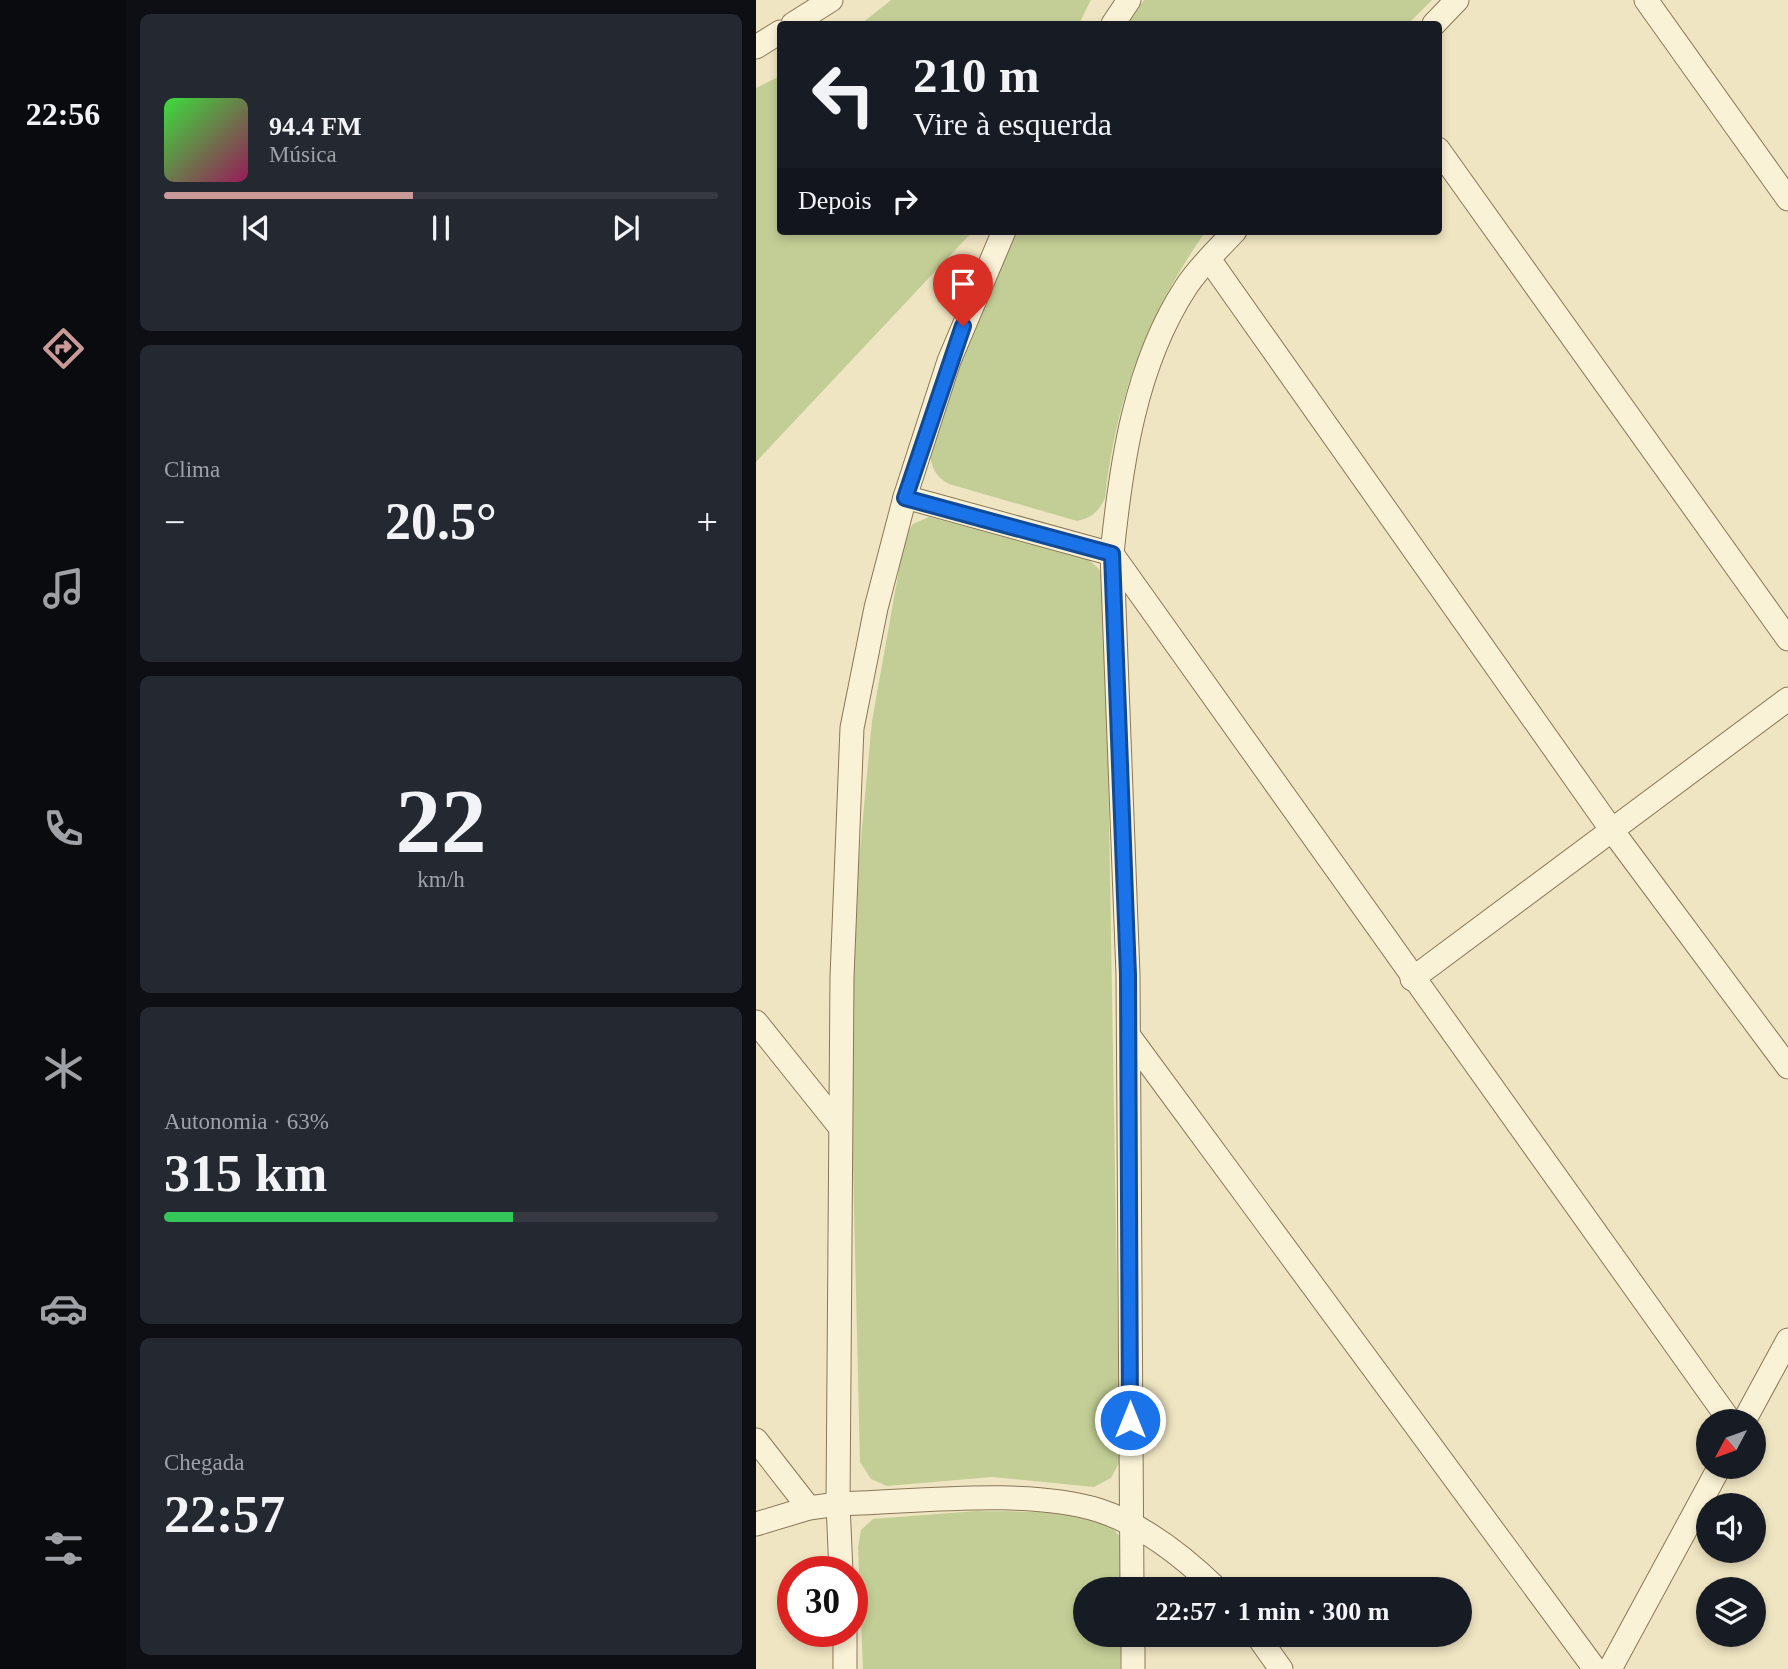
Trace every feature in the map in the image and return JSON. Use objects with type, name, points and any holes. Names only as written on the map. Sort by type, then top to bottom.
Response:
[{"type":"street","points":[[798,21],[831,0]]},
{"type":"street","points":[[1115,21],[1129,0]]},
{"type":"street","points":[[1437,21],[1457,0]]},
{"type":"street","points":[[1646,0],[1788,199]]},
{"type":"street","points":[[756,47],[777,34]]},
{"type":"street","points":[[1442,155],[1788,639]]},
{"type":"street","points":[[840,1556],[838,1504],[841,1127],[845,856],[852,728],[876,608],[905,498],[949,361],[1002,235]]},
{"type":"street","points":[[1132,1577],[1129,1036],[1112,554],[1117,498],[1139,393],[1167,320],[1186,286],[1231,235]]},
{"type":"street","points":[[1209,259],[1611,829],[1788,1067]]},
{"type":"street","points":[[905,498],[1112,554],[1412,979],[1721,1409]]},
{"type":"street","points":[[1412,979],[1788,699]]},
{"type":"street","points":[[756,1023],[841,1127]]},
{"type":"street","points":[[1129,1036],[1595,1669]]},
{"type":"street","points":[[1751,1409],[1788,1340]]},
{"type":"street","points":[[756,1440],[809,1508]]},
{"type":"street","points":[[1611,1669],[1713,1479]]},
{"type":"street","points":[[756,1524],[809,1508],[838,1504],[1050,1500],[1098,1510],[1131,1523],[1204,1577]]},
{"type":"street","points":[[845,1647],[845,1669]]},
{"type":"street","points":[[1133,1647],[1133,1669]]},
{"type":"street","points":[[1265,1647],[1281,1669]]},
{"type":"green space","points":[[891,0],[1091,0],[1080,21],[865,21]]},
{"type":"green space","points":[[1144,0],[1432,0],[1411,21],[1130,21]]},
{"type":"green space","points":[[777,78],[777,235],[969,235],[756,462],[756,88]]},
{"type":"green space","points":[[1013,235],[1203,235],[1185,262],[1151,325],[1126,391],[1110,461],[1105,498],[1100,507],[1087,518],[1077,521],[949,484],[935,471],[930,453],[976,320]]},
{"type":"green space","points":[[929,517],[1088,559],[1099,569],[1105,584],[1120,1461],[1111,1478],[1094,1487],[992,1477],[887,1486],[871,1479],[860,1462],[851,1080],[855,902],[872,721],[905,536],[913,524]]},
{"type":"green space","points":[[976,1511],[1032,1512],[1078,1517],[1113,1529],[1121,1540],[1122,1577],[1073,1577],[1073,1647],[1121,1647],[1120,1669],[863,1669],[862,1647],[868,1647],[868,1556],[858,1556],[858,1547],[861,1530],[873,1519]]},
{"type":"route","points":[[963,326],[905,498],[1112,554],[1128,975],[1130,1420]]}]
